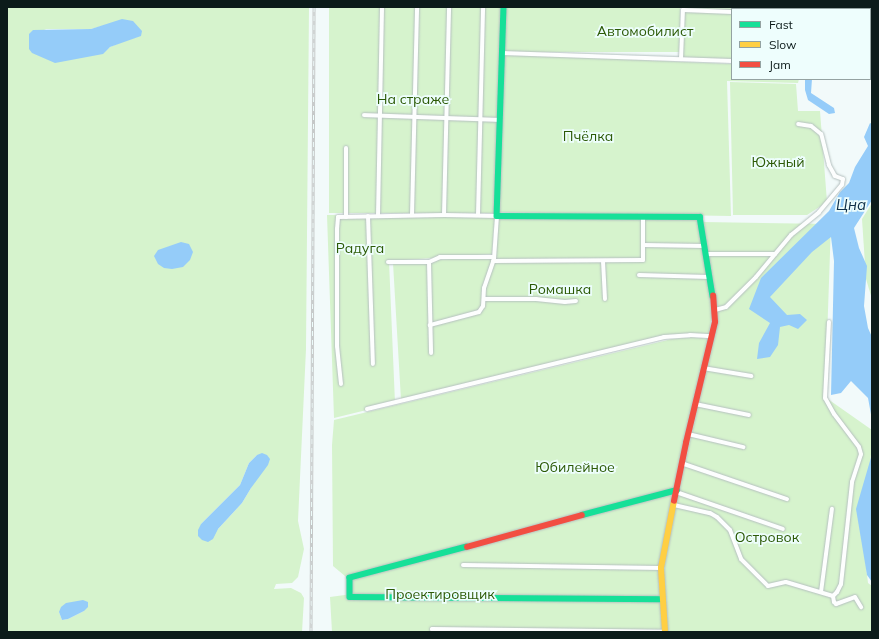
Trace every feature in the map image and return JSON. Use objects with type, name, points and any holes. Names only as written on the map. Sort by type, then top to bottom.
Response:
[{"type":"street","points":[[378,216],[382,7]]},
{"type":"street","points":[[412,215],[417,7]]},
{"type":"street","points":[[444,215],[449,7]]},
{"type":"street","points":[[478,216],[479,120],[483,7]]},
{"type":"street","points":[[430,325],[479,312],[484,306],[484,288],[494,259],[497,216],[499,120],[504,7]]},
{"type":"street","points":[[681,59],[683,10],[731,12]]},
{"type":"street","points":[[502,53],[731,61]]},
{"type":"street","points":[[364,115],[380,117],[499,120]]},
{"type":"street","points":[[715,310],[726,307],[791,235],[819,212],[842,185],[843,179],[835,176],[829,164],[821,134],[812,126],[798,124]]},
{"type":"street","points":[[346,148],[346,217]]},
{"type":"street","points":[[340,384],[337,346],[338,217],[412,215],[700,217],[715,310],[712,336],[688,434],[661,568],[665,632],[432,629],[433,632]]},
{"type":"street","points":[[368,216],[373,364]]},
{"type":"street","points":[[388,262],[429,262],[440,257],[603,261],[643,260],[643,216]]},
{"type":"street","points":[[643,245],[704,246]]},
{"type":"street","points":[[705,254],[775,254]]},
{"type":"street","points":[[603,261],[605,299]]},
{"type":"street","points":[[429,262],[431,353]]},
{"type":"street","points":[[639,275],[709,278]]},
{"type":"street","points":[[484,299],[536,299],[564,302],[576,301]]},
{"type":"street","points":[[829,322],[825,398],[834,414],[859,447],[861,454],[852,482],[841,584],[833,596],[836,604],[855,597],[861,607]]},
{"type":"street","points":[[367,409],[664,336],[712,336]]},
{"type":"street","points":[[703,368],[751,376]]},
{"type":"street","points":[[695,404],[749,415]]},
{"type":"street","points":[[688,434],[743,447]]},
{"type":"street","points":[[682,463],[786,499]]},
{"type":"street","points":[[662,599],[350,597],[350,578],[676,491],[783,529]]},
{"type":"street","points":[[674,505],[710,513],[717,517],[730,530],[741,559],[768,586],[786,582],[833,596]]},
{"type":"street","points":[[821,592],[832,509]]},
{"type":"street","points":[[462,565],[661,568]]},
{"type":"green space","points":[[7,7],[309,7],[306,349],[298,521],[304,549],[298,577],[292,583],[276,584],[274,589],[291,588],[301,593],[304,598],[302,632],[7,632]],"holes":[[[102,26],[137,38],[131,38],[110,47],[102,54],[44,29],[91,29]],[[257,455],[251,488],[242,503],[218,529],[201,524],[240,485],[249,463]],[[84,611],[68,619],[62,620],[59,612]]]},
{"type":"green space","name":"На страже","points":[[329,7],[501,7],[501,213],[329,213]]},
{"type":"green space","name":"Автомобилист","points":[[505,7],[680,7],[680,52],[505,52]]},
{"type":"green space","points":[[683,7],[796,7],[731,8],[731,61],[682,58]]},
{"type":"green space","name":"Пчёлка","points":[[502,54],[731,64],[731,80],[799,80],[798,83],[727,81],[731,216],[500,212]]},
{"type":"green space","name":"Южный","points":[[730,82],[796,84],[798,111],[820,111],[827,202],[807,215],[733,215]]},
{"type":"green space","points":[[872,203],[872,299],[866,279],[862,219]]},
{"type":"green space","name":"Ромашка","points":[[327,215],[699,217],[712,313],[709,335],[673,336],[401,400],[393,263],[495,256],[494,226],[492,254],[389,261],[395,403],[334,418]]},
{"type":"green space","name":"Островок","points":[[703,222],[831,224],[825,397],[872,430],[872,446],[862,532],[868,583],[872,586],[872,632],[666,632],[664,564],[676,503],[718,318]]},
{"type":"green space","name":"Юбилейное","points":[[694,337],[709,339],[659,569],[663,627],[662,632],[332,632],[330,597],[352,594],[351,581],[333,566],[332,445],[334,420],[672,339]]},
{"type":"water","points":[[872,7],[872,27],[871,8],[842,8]]},
{"type":"water","points":[[122,19],[133,21],[142,31],[141,36],[110,47],[103,54],[55,63],[32,53],[29,49],[29,34],[33,30],[91,29]]},
{"type":"water","points":[[805,80],[812,80],[811,93],[834,108],[835,113],[829,114],[808,100],[805,90]]},
{"type":"water","name":"Цна","points":[[870,123],[872,124],[872,200],[854,228],[859,248],[867,266],[864,306],[868,328],[872,337],[872,420],[868,398],[851,381],[841,393],[831,395],[834,261],[831,237],[812,252],[770,297],[787,315],[800,314],[807,320],[798,329],[789,325],[780,327],[778,345],[770,357],[757,359],[759,343],[770,323],[749,309],[761,278],[829,211],[840,192],[849,183],[855,167],[868,146],[864,137]]},
{"type":"water","points":[[181,242],[189,244],[193,252],[190,260],[183,267],[172,269],[164,268],[158,264],[154,256],[158,250]]},
{"type":"water","points":[[262,453],[267,455],[270,459],[268,465],[242,503],[218,529],[213,539],[208,542],[202,540],[198,536],[198,530],[201,524],[240,485],[249,463],[257,455]]},
{"type":"water","points":[[872,454],[872,582],[867,575],[856,509]]},
{"type":"water","points":[[83,600],[88,602],[88,607],[84,611],[68,619],[62,620],[59,612],[61,607],[66,603]]},
{"type":"railway","points":[[311,632],[314,7]]},
{"type":"traffic: fast","points":[[504,7],[497,216],[700,217],[713,296]]},
{"type":"traffic: fast","points":[[582,515],[677,490]]},
{"type":"traffic: fast","points":[[467,547],[350,578],[350,597],[662,599]]},
{"type":"traffic: slow","points":[[665,632],[661,568],[674,501]]},
{"type":"traffic: jam","points":[[674,501],[686,443],[715,322],[713,296]]},
{"type":"traffic: jam","points":[[467,547],[582,515]]},
{"type":"park label","name":"Радуга","points":[[360,248]]},
{"type":"park label","name":"Проектировщик","points":[[440,594]]}]
